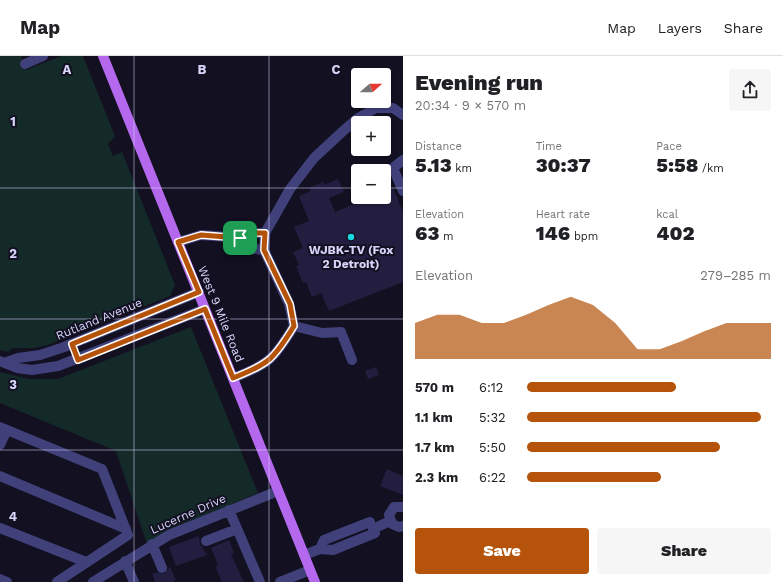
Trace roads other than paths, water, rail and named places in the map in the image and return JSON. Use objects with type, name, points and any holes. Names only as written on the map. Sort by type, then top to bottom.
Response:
[{"type":"main road","name":"West 9 Mile Road","points":[[103,56],[315,582]]},
{"type":"street","points":[[25,64],[43,56]]},
{"type":"street","points":[[233,378],[264,365],[277,352],[294,326],[290,304],[264,250],[265,233],[290,189],[314,158],[358,118],[376,108],[393,108],[403,115]]},
{"type":"street","points":[[403,160],[393,168],[403,191]]},
{"type":"street","points":[[178,242],[201,235],[240,238],[256,233],[265,233]]},
{"type":"street","points":[[240,238],[255,249],[264,250]]},
{"type":"street","name":"Rutland Avenue","points":[[3,361],[40,355],[72,344],[199,292]]},
{"type":"street","name":"Rutland Avenue","points":[[3,361],[17,368],[32,370],[49,368],[78,360],[205,309]]},
{"type":"street","points":[[294,326],[322,333],[341,332],[352,360]]},
{"type":"street","points":[[106,330],[112,346]]},
{"type":"street","points":[[72,344],[78,360]]},
{"type":"street","points":[[0,445],[3,428],[102,469],[128,535],[57,582]]},
{"type":"street","points":[[0,476],[126,529]]},
{"type":"street","name":"Lucerne Drive","points":[[92,582],[152,544],[179,530],[278,490]]},
{"type":"street","points":[[403,507],[397,506],[392,509],[389,515],[390,521],[396,526],[403,526]]},
{"type":"street","points":[[230,510],[260,582]]},
{"type":"street","points":[[304,555],[320,549],[324,540],[373,528],[390,521]]},
{"type":"street","points":[[0,528],[86,562]]},
{"type":"street","points":[[206,541],[237,529]]},
{"type":"street","points":[[152,544],[162,568]]},
{"type":"street","points":[[125,561],[134,582]]},
{"type":"street","points":[[280,582],[310,570]]},
{"type":"street","points":[[0,579],[7,582]]},
{"type":"place","name":"WJBK-TV (Fox 2 Detroit)","points":[[351,237]]}]
